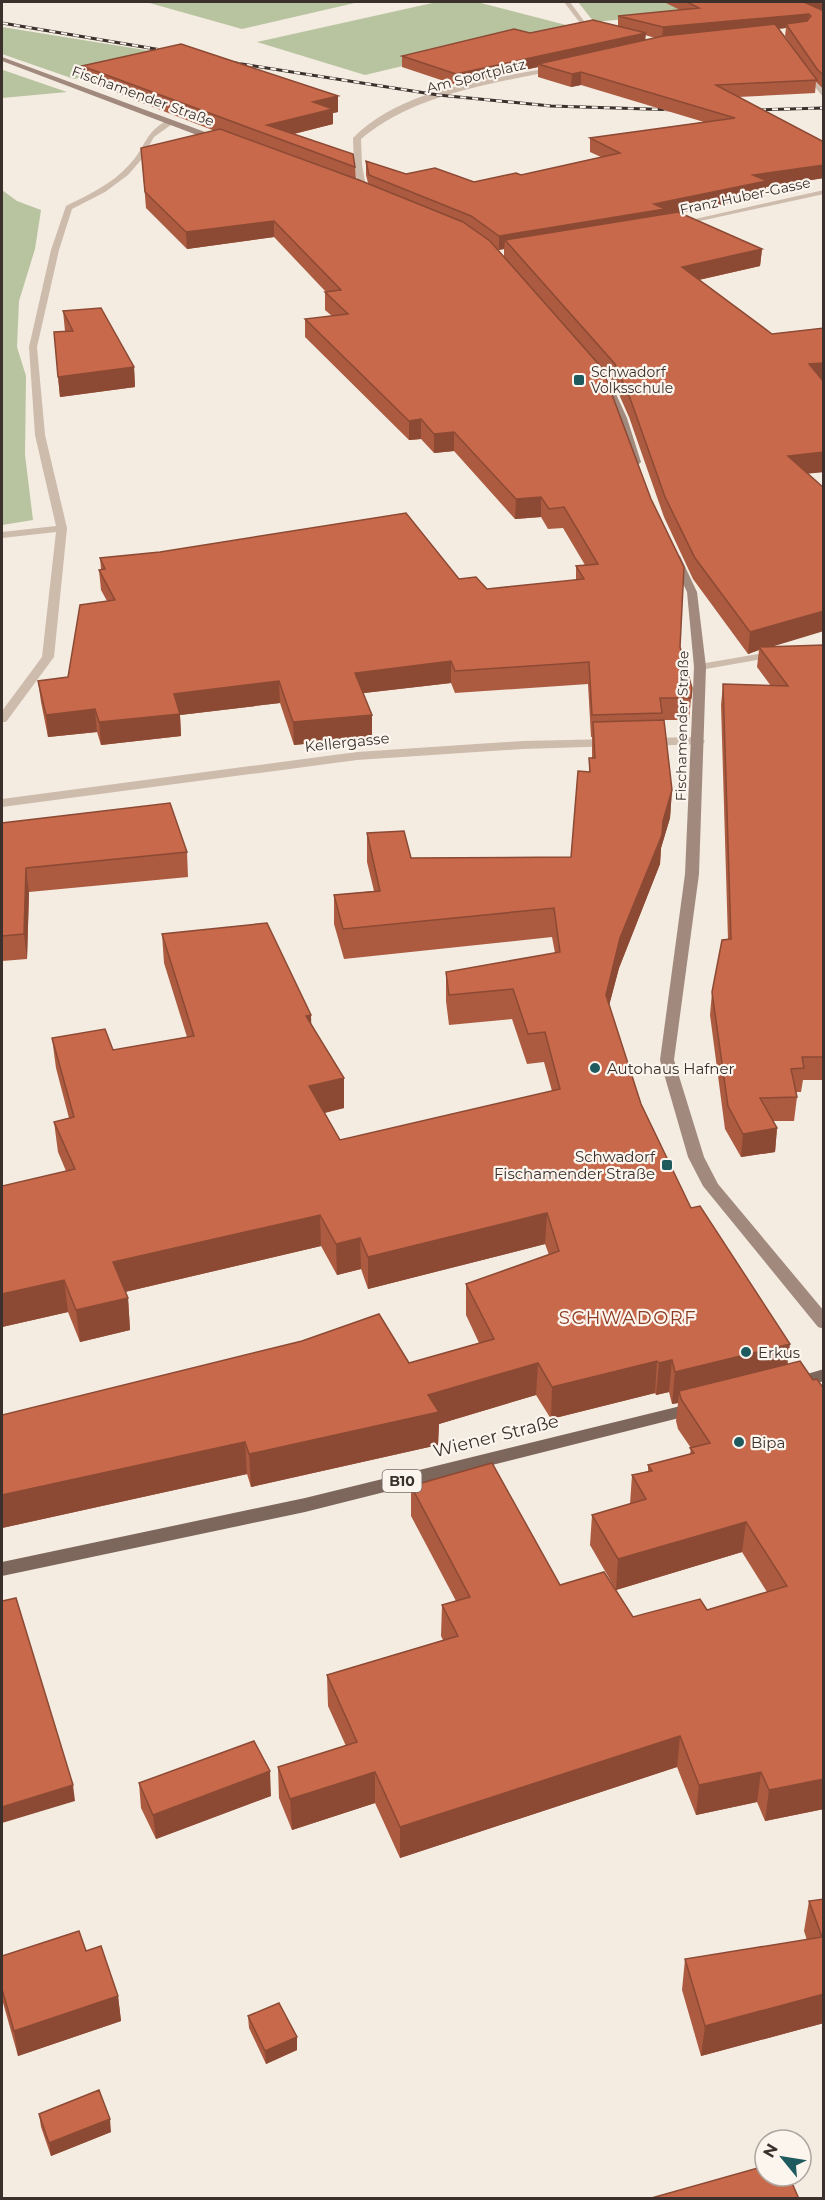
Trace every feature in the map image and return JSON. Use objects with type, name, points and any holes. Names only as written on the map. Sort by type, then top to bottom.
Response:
[{"type":"main road","name":"Fischamender Straße","points":[[2,58],[227,143]]},
{"type":"main road","points":[[353,189],[374,196]]},
{"type":"main road","points":[[601,377],[607,384],[622,418],[641,475]]},
{"type":"main road","name":"Fischamender Straße","points":[[667,540],[692,592],[700,667],[699,741],[692,874],[667,1060],[696,1157],[711,1186],[824,1323]]},
{"type":"main road","points":[[776,1388],[824,1375]]},
{"type":"main road","name":"Wiener Straße","points":[[2,1569],[305,1505],[719,1402]]},
{"type":"street","points":[[567,2],[582,22],[605,28]]},
{"type":"street","name":"Am Sportplatz","points":[[363,192],[358,165],[357,138],[372,123],[438,95],[562,67]]},
{"type":"street","points":[[800,67],[824,96]]},
{"type":"street","points":[[2,719],[48,657],[62,528],[40,435],[33,347],[55,250],[69,208],[116,182],[134,165],[151,133],[171,122]]},
{"type":"street","name":"Franz Huber-Gasse","points":[[663,227],[824,192]]},
{"type":"street","points":[[2,536],[62,528]]},
{"type":"street","points":[[700,667],[791,651]]},
{"type":"street","name":"Kellergasse","points":[[2,803],[357,756],[523,745],[699,741]]},
{"type":"green space","points":[[146,2],[359,2],[242,29]]},
{"type":"green space","points":[[437,2],[477,2],[570,26],[365,75],[257,42]]},
{"type":"green space","points":[[578,2],[805,2],[594,22]]},
{"type":"green space","points":[[2,27],[176,55],[74,79],[2,54]]},
{"type":"green space","points":[[3,70],[67,92],[2,98]]},
{"type":"green space","points":[[2,190],[17,201],[41,210],[35,249],[19,301],[17,347],[26,376],[25,455],[33,520],[2,525]]},
{"type":"building","points":[[687,2],[804,2],[824,11],[824,76],[786,24],[807,21],[811,16],[809,14],[663,27],[618,16],[699,8]]},
{"type":"building","points":[[593,20],[646,33],[456,74],[402,56],[514,29],[530,33]]},
{"type":"building","points":[[775,24],[817,80],[716,85],[824,142],[824,165],[753,175],[767,181],[654,204],[665,209],[499,236],[471,216],[369,175],[366,161],[406,174],[435,168],[474,182],[516,173],[521,175],[620,153],[590,138],[735,118],[581,72],[572,74],[538,64],[663,36]]},
{"type":"building","points":[[181,44],[338,96],[313,102],[333,109],[267,125],[353,154],[355,167],[82,66]]},
{"type":"building","points":[[220,129],[359,180],[463,222],[490,241],[602,368],[651,499],[684,567],[680,647],[692,688],[691,698],[660,698],[662,713],[592,715],[589,662],[455,671],[451,661],[355,673],[372,715],[293,722],[279,681],[174,694],[180,714],[99,722],[95,709],[46,715],[38,681],[68,677],[80,605],[115,600],[99,570],[105,569],[100,558],[160,552],[406,513],[459,579],[476,577],[487,589],[584,579],[576,566],[598,564],[564,507],[549,509],[541,497],[516,499],[454,432],[434,434],[421,419],[409,421],[305,319],[348,314],[325,292],[341,290],[274,221],[186,232],[145,192],[141,148]]},
{"type":"building","points":[[678,212],[762,249],[682,267],[772,334],[824,328],[824,363],[809,364],[824,382],[824,452],[788,456],[824,488],[824,611],[750,632],[695,558],[665,497],[630,398],[615,364],[505,240]]},
{"type":"building","points":[[101,308],[134,367],[58,377],[54,332],[73,331],[63,311]]},
{"type":"building","points":[[824,645],[824,1057],[802,1057],[804,1068],[791,1069],[797,1097],[760,1098],[777,1128],[743,1134],[728,1106],[712,992],[722,940],[731,939],[723,684],[788,686],[759,647]]},
{"type":"building","points":[[664,720],[672,790],[663,821],[662,835],[620,938],[606,995],[641,1104],[691,1208],[700,1206],[790,1344],[675,1372],[672,1360],[659,1363],[657,1361],[552,1387],[538,1363],[428,1395],[439,1412],[249,1454],[245,1442],[2,1495],[2,1415],[302,1341],[379,1314],[409,1363],[494,1339],[466,1284],[559,1251],[547,1213],[368,1257],[360,1238],[336,1244],[320,1215],[113,1262],[128,1298],[76,1310],[64,1280],[2,1294],[2,1186],[75,1169],[54,1122],[74,1117],[52,1038],[105,1029],[113,1050],[194,1036],[162,934],[267,923],[311,1015],[306,1016],[344,1078],[309,1086],[340,1140],[560,1089],[545,1032],[528,1034],[513,989],[449,995],[446,972],[560,952],[554,908],[343,929],[334,895],[380,891],[367,833],[404,831],[411,858],[571,857],[578,771],[590,772],[589,758],[595,758],[593,722]]},
{"type":"building","points":[[170,803],[187,852],[26,868],[24,934],[2,936],[2,823]]},
{"type":"building","points":[[800,1361],[813,1380],[817,1379],[824,1389],[824,1779],[769,1790],[761,1772],[699,1785],[680,1736],[400,1827],[375,1772],[290,1799],[278,1767],[357,1742],[327,1675],[458,1636],[442,1605],[470,1597],[411,1486],[492,1463],[560,1585],[604,1572],[633,1617],[700,1599],[707,1610],[787,1586],[746,1522],[618,1559],[592,1515],[646,1499],[632,1475],[652,1471],[648,1465],[694,1453],[690,1448],[710,1443],[681,1399],[679,1391]]},
{"type":"building","points":[[16,1598],[73,1785],[2,1807],[2,1601]]},
{"type":"building","points":[[254,1741],[270,1771],[153,1815],[139,1783]]},
{"type":"building","points":[[824,1899],[824,1994],[705,2026],[685,1959],[822,1937],[809,1901]]},
{"type":"building","points":[[79,1931],[86,1951],[101,1946],[118,1996],[14,2031],[2,1989],[2,1956]]},
{"type":"building","points":[[279,2003],[297,2037],[265,2051],[248,2016]]},
{"type":"building","points":[[99,2090],[110,2119],[49,2143],[39,2114]]},
{"type":"building","points":[[753,2169],[753,2188],[794,2188],[799,2199],[648,2199]]},
{"type":"railway","points":[[2,23],[173,52]]},
{"type":"railway","points":[[223,61],[438,95],[551,106],[679,110]]},
{"type":"railway","points":[[748,110],[824,108]]},
{"type":"place","name":"Schwadorf Volksschule","points":[[579,380]]},
{"type":"place","name":"Autohaus Hafner","points":[[595,1068]]},
{"type":"place","name":"Schwadorf Fischamender Straße","points":[[667,1165]]},
{"type":"place","name":"Erkus","points":[[746,1352]]},
{"type":"place","name":"Bipa","points":[[739,1442]]},
{"type":"district","name":"SCHWADORF","points":[[628,1318]]}]
